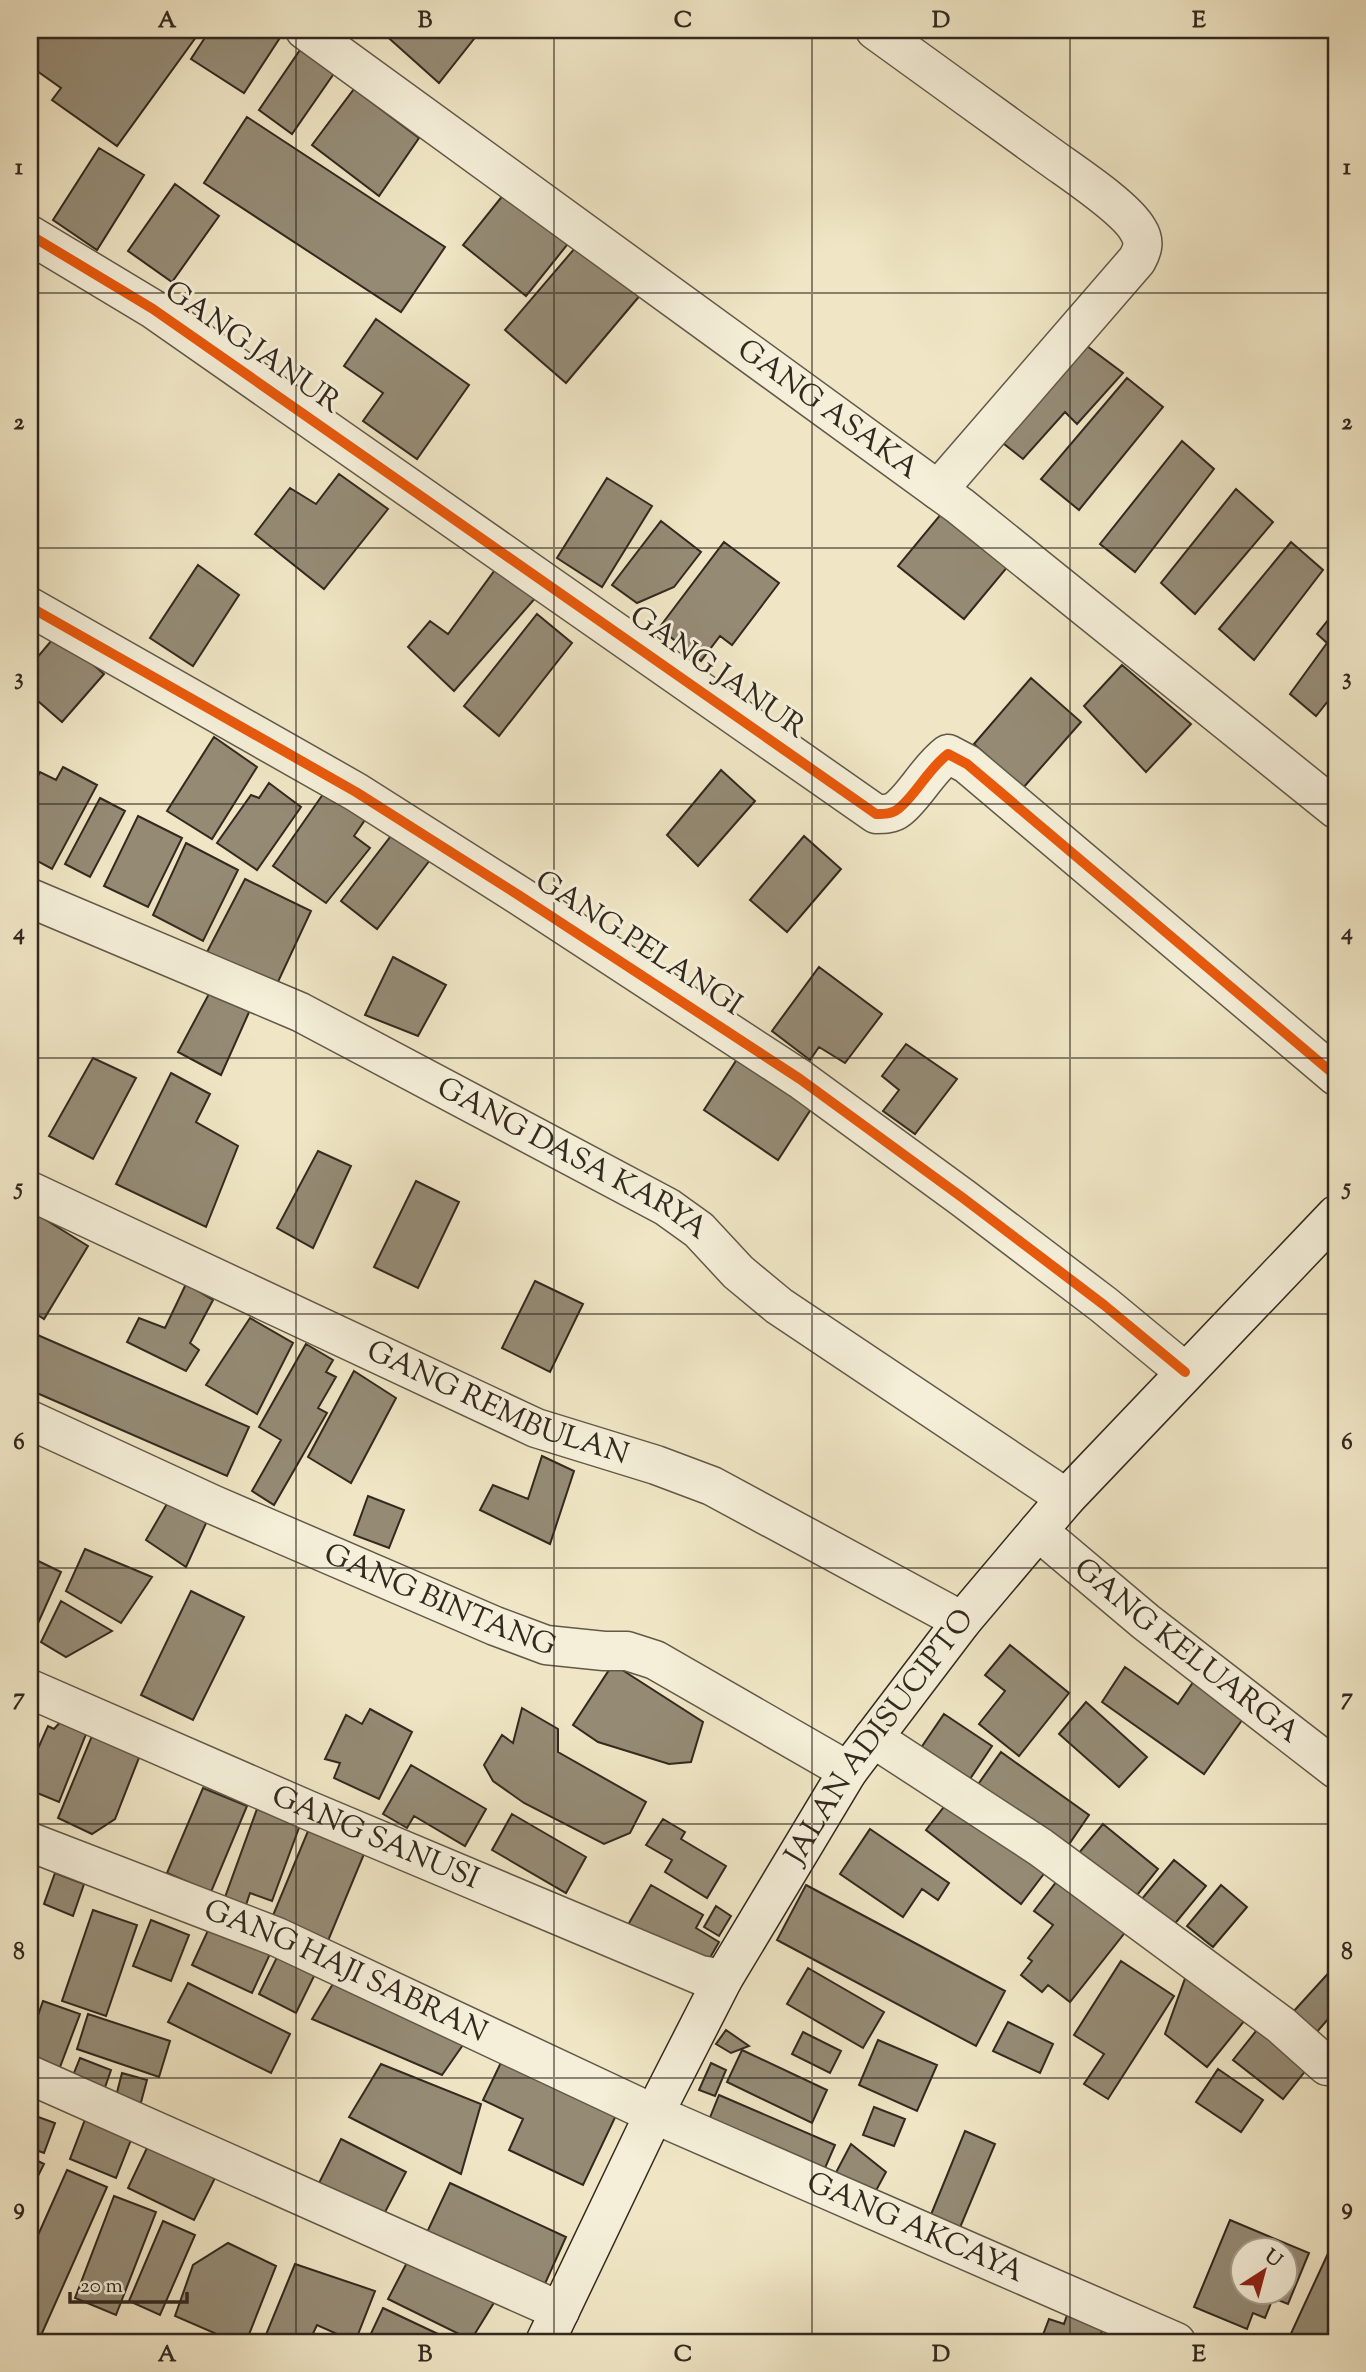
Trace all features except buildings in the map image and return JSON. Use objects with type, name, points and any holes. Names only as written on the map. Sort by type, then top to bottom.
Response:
[{"type":"street","name":"GANG ASAKA","points":[[305,30],[938,490],[1336,809]]},
{"type":"street","points":[[875,30],[1078,177],[1126,216],[1138,229],[1143,241],[1137,260],[938,490]]},
{"type":"street","name":"GANG JANUR","points":[[30,235],[153,309],[876,814],[885,815],[898,809],[948,754],[967,764],[1336,1076]]},
{"type":"street","name":"GANG PELANGI","points":[[30,607],[356,792],[800,1079],[974,1206],[1104,1305],[1185,1372]]},
{"type":"street","name":"GANG DASA KARYA","points":[[30,898],[300,1012],[667,1207],[699,1230],[738,1272],[779,1306],[1066,1498]]},
{"type":"street","name":"GANG REMBULAN","points":[[30,1191],[537,1428],[656,1465],[712,1486],[962,1621]]},
{"type":"street","name":"JALAN ADISUCIPTO","points":[[553,2327],[654,2114],[723,1979],[848,1771],[962,1621],[1066,1498],[1336,1215]]},
{"type":"street","name":"GANG BINTANG","points":[[30,1420],[214,1505],[495,1626],[546,1645],[626,1651],[656,1660],[848,1771]]},
{"type":"street","name":"GANG KELUARGA","points":[[1038,1531],[1146,1622],[1336,1769]]},
{"type":"street","name":"GANG SANUSI","points":[[30,1689],[310,1811],[700,1975],[723,1979]]},
{"type":"street","points":[[873,1738],[1040,1847],[1281,2025],[1327,2066]]},
{"type":"street","name":"GANG HAJI SABRAN","points":[[30,1842],[276,1937],[654,2114]]},
{"type":"street","points":[[30,2075],[553,2327]]},
{"type":"street","name":"GANG AKCAYA","points":[[654,2114],[1176,2342]]},
{"type":"cycle path","points":[[30,235],[153,309],[876,814],[891,813],[898,809],[948,754],[967,764],[1336,1076]]},
{"type":"cycle path","points":[[30,607],[356,792],[800,1079],[1104,1305],[1185,1372]]}]
